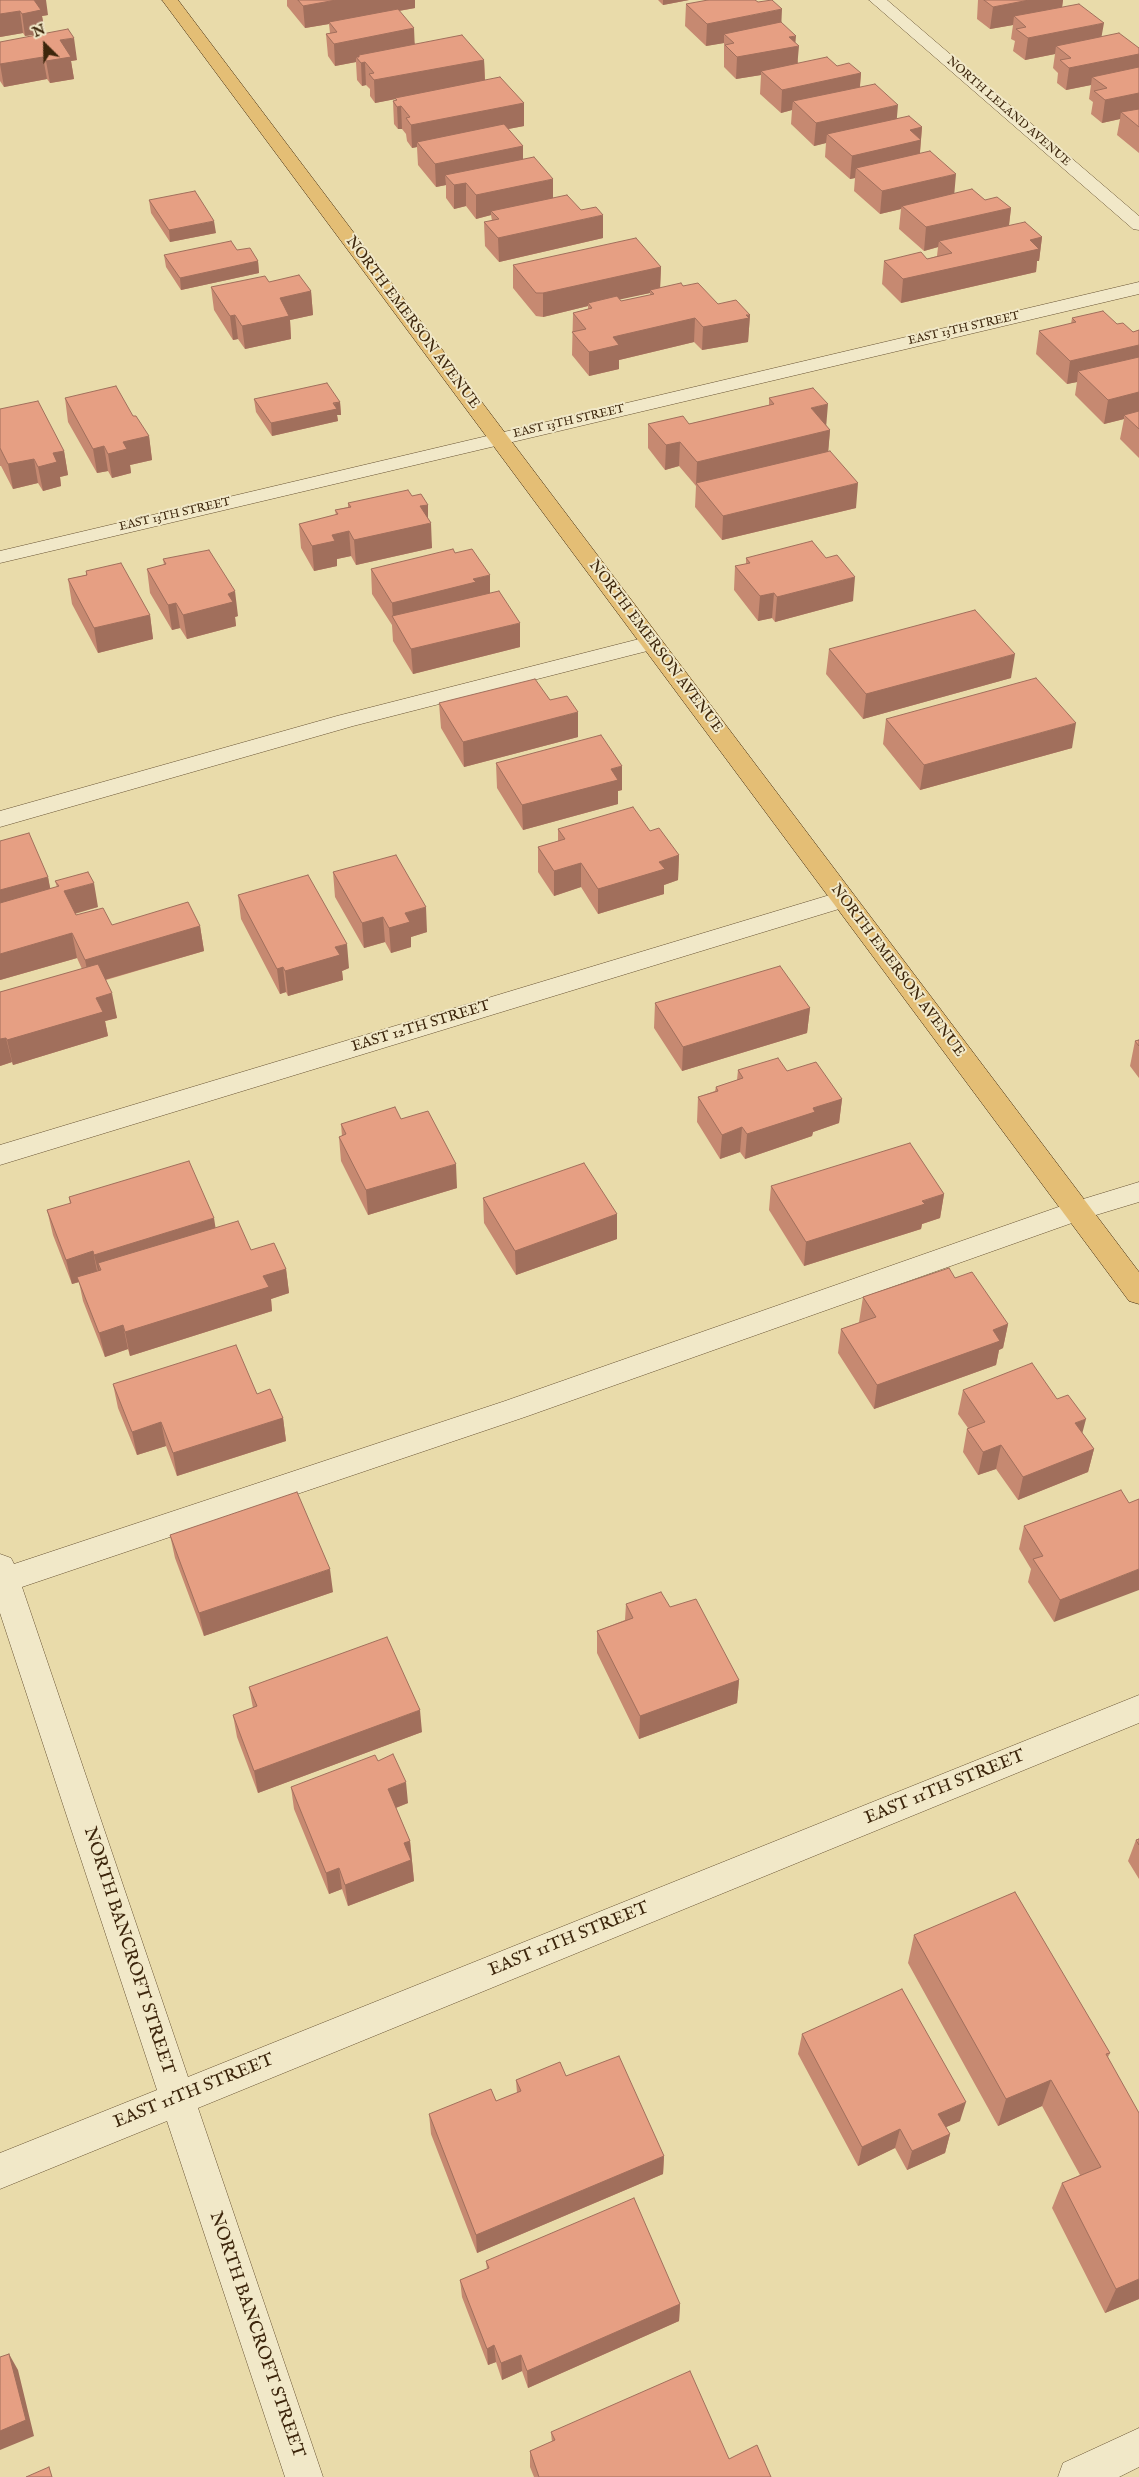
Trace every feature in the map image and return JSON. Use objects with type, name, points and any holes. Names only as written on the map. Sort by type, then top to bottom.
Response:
[{"type":"main road","name":"NORTH EMERSON AVENUE","points":[[170,0],[1139,1293]]},
{"type":"street","name":"NORTH LELAND AVENUE","points":[[877,0],[1139,225]]},
{"type":"street","name":"EAST 13TH STREET","points":[[0,557],[1139,288]]},
{"type":"street","points":[[0,819],[345,721],[652,643]]},
{"type":"street","name":"EAST 12TH STREET","points":[[0,1156],[843,898]]},
{"type":"street","points":[[1,1576],[515,1409],[1077,1210],[1139,1192]]},
{"type":"street","name":"NORTH BANCROFT STREET","points":[[1,1576],[304,2477]]},
{"type":"street","name":"EAST 11TH STREET","points":[[0,2171],[1139,1709]]},
{"type":"street","points":[[1077,2477],[1139,2446]]},
{"type":"building","points":[[0,0],[34,0],[41,10],[22,14],[20,11],[0,14]]},
{"type":"building","points":[[298,0],[336,0],[303,6]]},
{"type":"building","points":[[708,0],[755,0],[758,2],[772,0],[782,9],[707,24],[686,4]]},
{"type":"building","points":[[984,0],[1029,0],[993,7]]},
{"type":"building","points":[[1079,4],[1104,23],[1028,38],[1016,29],[1026,27],[1014,16]]},
{"type":"building","points":[[398,9],[414,28],[334,44],[326,34],[337,32],[329,22]]},
{"type":"building","points":[[781,22],[796,36],[789,37],[799,46],[737,57],[725,45],[734,43],[724,34]]},
{"type":"building","points":[[68,29],[74,38],[60,40],[71,57],[46,61],[43,57],[0,64],[0,42]]},
{"type":"building","points":[[1119,33],[1139,48],[1139,54],[1069,68],[1060,60],[1071,58],[1056,46]]},
{"type":"building","points":[[462,35],[484,60],[374,80],[369,74],[374,73],[365,62],[361,63],[356,57],[359,57],[359,55]]},
{"type":"building","points":[[827,57],[837,66],[849,63],[861,73],[782,90],[761,71]]},
{"type":"building","points":[[1139,67],[1139,93],[1105,100],[1094,91],[1107,88],[1092,77]]},
{"type":"building","points":[[500,77],[524,103],[411,125],[406,118],[410,117],[401,106],[397,107],[393,101],[397,100],[395,98]]},
{"type":"building","points":[[875,84],[898,105],[816,123],[793,101]]},
{"type":"building","points":[[1139,109],[1139,127],[1121,112]]},
{"type":"building","points":[[909,116],[922,127],[910,130],[921,140],[852,156],[827,134]]},
{"type":"building","points":[[504,124],[523,146],[435,164],[417,142]]},
{"type":"building","points":[[930,151],[956,174],[882,191],[856,168]]},
{"type":"building","points":[[534,157],[553,179],[476,195],[466,183],[454,185],[445,175]]},
{"type":"building","points":[[972,189],[985,200],[997,197],[1011,208],[926,227],[902,206]]},
{"type":"building","points":[[195,191],[214,221],[169,230],[149,200]]},
{"type":"building","points":[[567,195],[581,210],[596,207],[603,215],[498,238],[484,222],[499,219],[491,211]]},
{"type":"building","points":[[1025,222],[1042,237],[1030,240],[1039,249],[903,279],[884,261],[921,252],[927,259],[952,253],[939,241]]},
{"type":"building","points":[[636,238],[661,267],[536,293],[513,265]]},
{"type":"building","points":[[231,241],[237,250],[250,248],[258,261],[180,278],[164,255]]},
{"type":"building","points":[[299,275],[311,291],[280,298],[289,316],[242,326],[235,315],[230,316],[211,287],[265,276],[269,282]]},
{"type":"building","points":[[681,283],[683,286],[698,283],[718,304],[736,300],[750,315],[746,315],[749,318],[703,327],[695,318],[613,337],[619,345],[589,352],[572,332],[586,329],[573,313],[592,308],[588,303],[617,296],[621,301],[654,294],[650,290]]},
{"type":"building","points":[[1103,311],[1117,324],[1123,323],[1133,332],[1139,330],[1139,345],[1070,361],[1039,331],[1076,322],[1072,318]]},
{"type":"building","points":[[1139,357],[1139,392],[1108,400],[1078,371]]},
{"type":"building","points":[[327,383],[340,402],[333,403],[337,409],[271,423],[254,399]]},
{"type":"building","points":[[116,386],[133,416],[136,416],[149,436],[123,442],[127,449],[108,454],[104,446],[93,449],[65,398]]},
{"type":"building","points":[[813,388],[828,404],[811,408],[830,430],[697,462],[680,442],[666,445],[648,424],[683,416],[689,424],[774,404],[769,398]]},
{"type":"building","points":[[38,401],[64,451],[53,453],[57,462],[38,467],[34,459],[8,464],[0,448],[0,409]]},
{"type":"building","points":[[1139,411],[1139,429],[1124,415]]},
{"type":"building","points":[[830,451],[858,483],[723,516],[696,483]]},
{"type":"building","points":[[408,490],[412,496],[421,494],[428,505],[420,506],[431,523],[354,540],[349,531],[332,535],[335,541],[312,546],[299,524],[338,514],[335,510],[351,507],[348,503]]},
{"type":"building","points":[[812,541],[826,558],[837,555],[855,577],[777,597],[774,593],[760,596],[735,566],[750,563],[746,558]]},
{"type":"building","points":[[453,549],[455,553],[472,549],[490,575],[473,579],[476,582],[392,603],[371,569]]},
{"type":"building","points":[[209,550],[235,591],[228,594],[233,602],[183,615],[176,603],[168,605],[147,569],[166,564],[163,559]]},
{"type":"building","points":[[121,563],[150,615],[94,628],[68,579],[87,575],[86,571]]},
{"type":"building","points":[[499,591],[520,623],[411,649],[392,616]]},
{"type":"building","points":[[975,610],[1015,654],[866,694],[829,649]]},
{"type":"building","points":[[1036,678],[1076,723],[924,765],[886,719]]},
{"type":"building","points":[[535,679],[550,700],[567,696],[578,712],[463,742],[439,703]]},
{"type":"building","points":[[601,735],[622,766],[611,769],[618,780],[522,805],[496,763]]},
{"type":"building","points":[[633,807],[650,831],[659,828],[679,855],[659,862],[665,869],[598,889],[581,863],[554,871],[538,847],[565,839],[558,829]]},
{"type":"building","points":[[29,833],[48,877],[0,890],[0,841]]},
{"type":"building","points":[[396,855],[426,907],[405,913],[410,922],[389,928],[383,917],[362,923],[333,872]]},
{"type":"building","points":[[88,872],[94,883],[64,891],[76,915],[103,908],[112,925],[188,902],[200,926],[85,960],[72,933],[0,954],[0,903],[59,886],[55,881]]},
{"type":"building","points":[[308,875],[347,944],[335,947],[340,955],[285,971],[283,967],[277,969],[238,895]]},
{"type":"building","points":[[98,964],[112,993],[96,998],[103,1012],[7,1040],[6,1038],[0,1039],[0,992]]},
{"type":"building","points":[[780,966],[810,1008],[683,1047],[655,1003]]},
{"type":"building","points":[[778,1058],[787,1071],[816,1062],[842,1099],[813,1108],[815,1112],[747,1134],[742,1127],[722,1135],[698,1097],[718,1091],[716,1087],[743,1078],[738,1070]]},
{"type":"building","points":[[395,1107],[401,1119],[428,1111],[456,1164],[366,1190],[339,1137],[346,1134],[341,1124]]},
{"type":"building","points":[[910,1143],[944,1194],[922,1201],[925,1204],[806,1242],[771,1186]]},
{"type":"building","points":[[189,1161],[214,1218],[94,1255],[93,1251],[66,1260],[47,1210],[71,1203],[69,1197]]},
{"type":"building","points":[[584,1163],[617,1214],[515,1251],[483,1198]]},
{"type":"building","points":[[238,1221],[251,1250],[274,1243],[286,1269],[263,1276],[269,1287],[125,1332],[123,1325],[99,1333],[77,1277],[101,1270],[98,1263]]},
{"type":"building","points":[[949,1268],[955,1278],[972,1272],[1008,1324],[993,1330],[1000,1341],[877,1385],[841,1329],[876,1317],[863,1297]]},
{"type":"building","points":[[236,1345],[257,1394],[270,1389],[283,1418],[173,1453],[161,1422],[132,1432],[113,1384]]},
{"type":"building","points":[[1032,1363],[1057,1399],[1068,1395],[1086,1419],[1075,1423],[1094,1449],[1023,1477],[1001,1445],[983,1452],[967,1429],[985,1422],[963,1390]]},
{"type":"building","points":[[1121,1490],[1129,1503],[1139,1499],[1139,1569],[1060,1600],[1033,1559],[1043,1556],[1024,1526]]},
{"type":"building","points":[[297,1492],[330,1569],[199,1613],[170,1535]]},
{"type":"building","points":[[661,1592],[670,1607],[696,1599],[739,1680],[640,1716],[597,1631],[633,1618],[626,1604]]},
{"type":"building","points":[[387,1637],[420,1710],[254,1771],[233,1715],[257,1706],[249,1687]]},
{"type":"building","points":[[393,1754],[406,1782],[388,1789],[410,1841],[404,1843],[411,1860],[345,1885],[339,1868],[326,1873],[291,1787],[375,1755],[378,1761]]},
{"type":"building","points":[[1015,1892],[1110,2053],[1106,2054],[1139,2113],[1139,2279],[1116,2289],[1062,2183],[1101,2167],[1051,2080],[1006,2099],[914,1935]]},
{"type":"building","points":[[902,1989],[966,2102],[938,2114],[950,2134],[912,2151],[900,2129],[862,2147],[802,2034]]},
{"type":"building","points":[[619,2056],[664,2156],[476,2235],[429,2114],[491,2089],[496,2101],[521,2091],[516,2080],[560,2062],[566,2076]]},
{"type":"building","points":[[634,2198],[680,2304],[527,2371],[521,2355],[501,2363],[494,2345],[487,2349],[460,2280],[489,2268],[486,2261]]},
{"type":"building","points":[[9,2354],[26,2420],[0,2431],[0,2357]]},
{"type":"building","points":[[690,2371],[729,2459],[757,2445],[771,2477],[539,2477],[530,2451],[555,2440],[551,2432]]},
{"type":"building","points":[[49,2467],[52,2477],[26,2477]]}]
